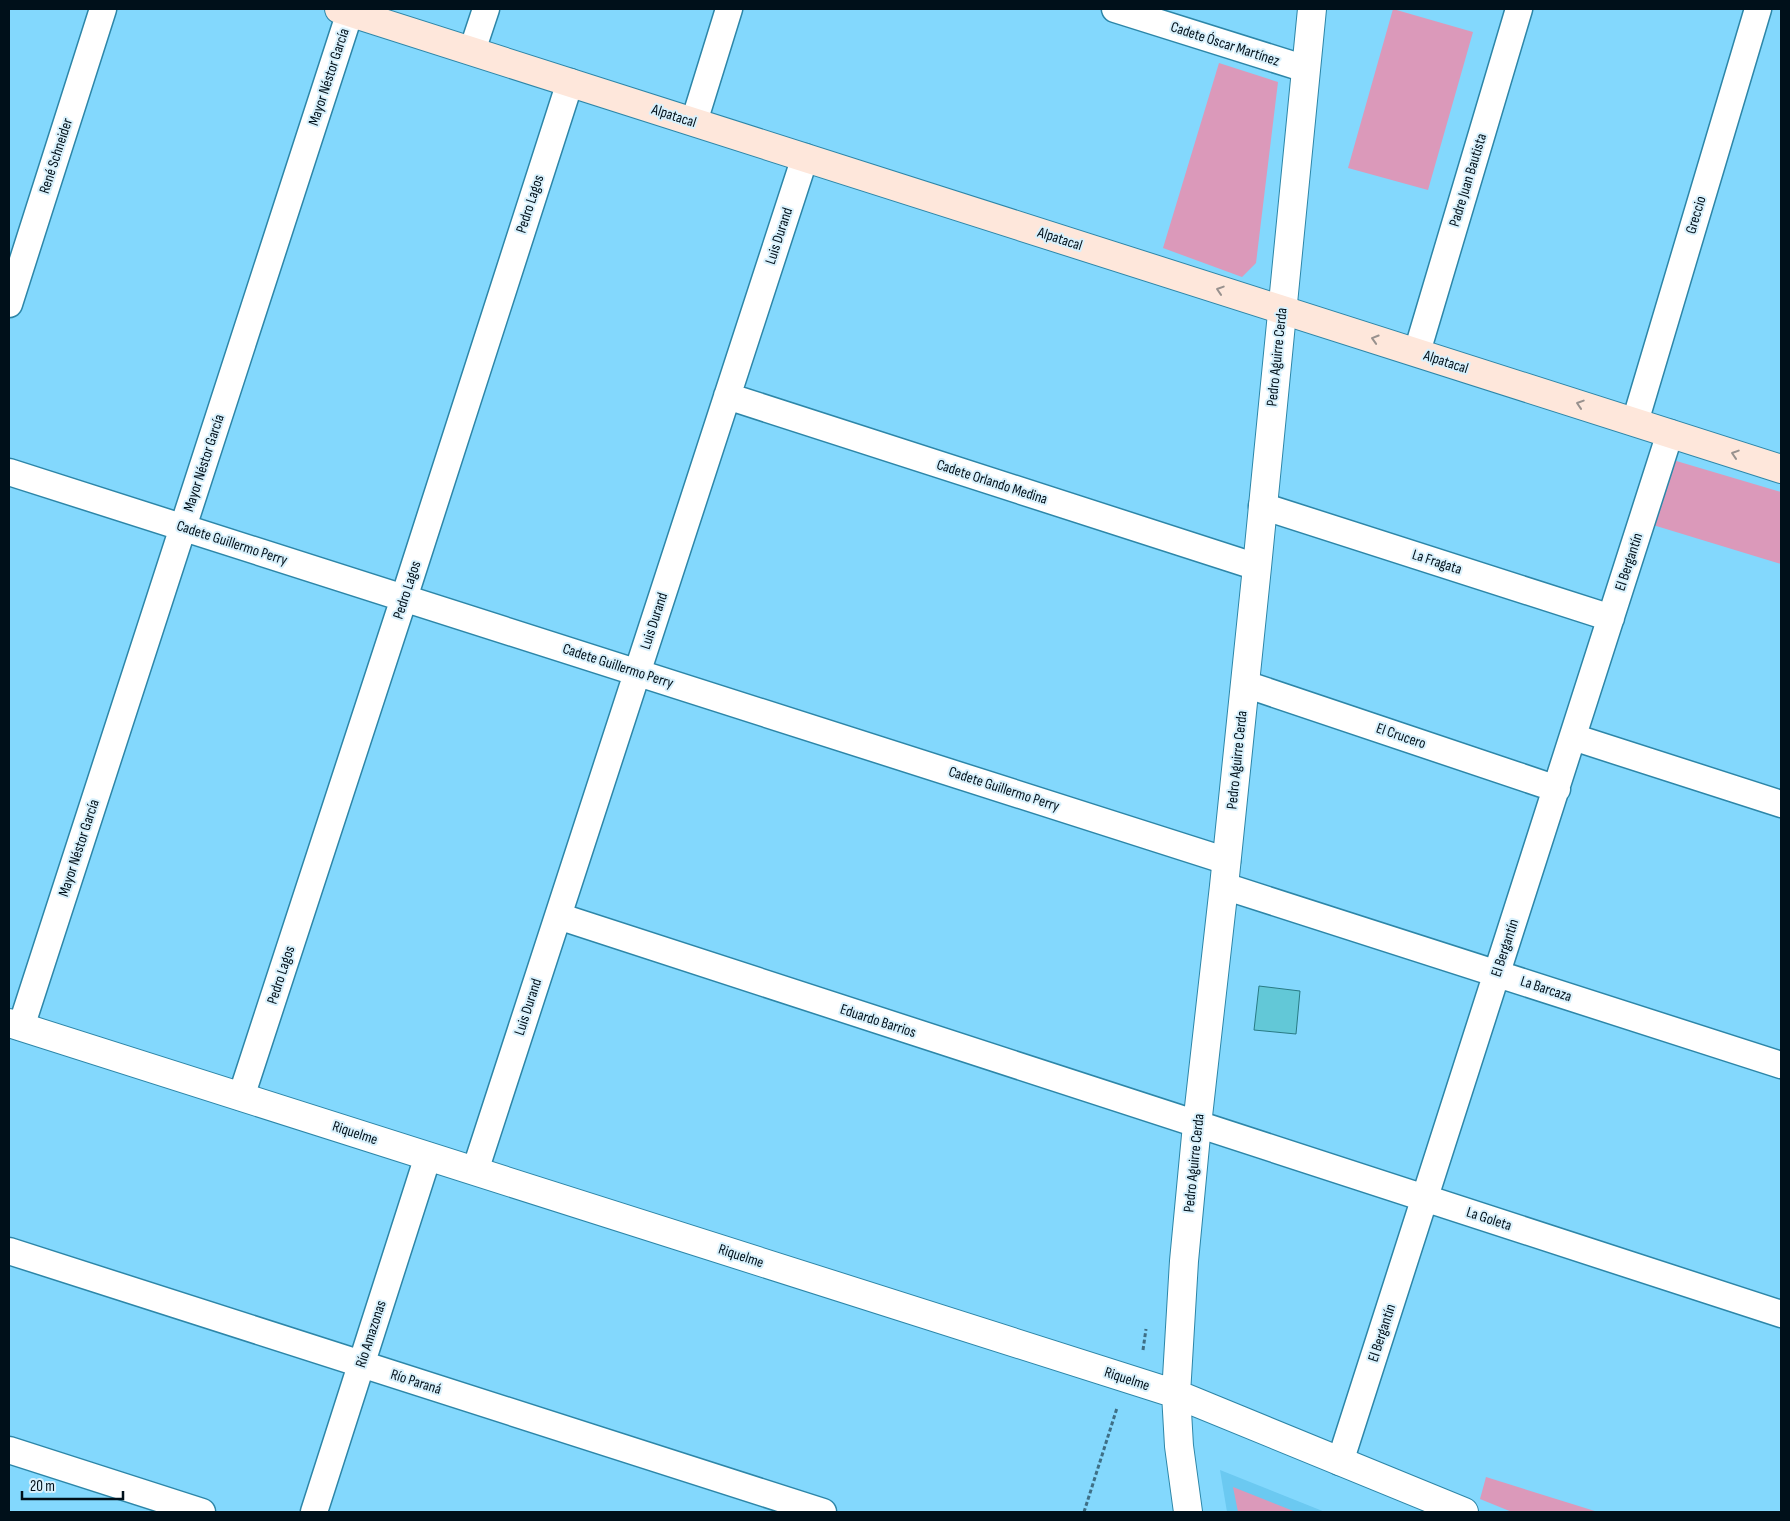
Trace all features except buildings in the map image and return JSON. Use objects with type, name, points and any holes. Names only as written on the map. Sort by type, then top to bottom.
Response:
[{"type":"main road","name":"Alpatacal","points":[[345,11],[1781,469]]},
{"type":"street","name":"René Schneider","points":[[9,304],[103,9]]},
{"type":"street","points":[[472,51],[486,9]]},
{"type":"street","points":[[694,122],[729,9]]},
{"type":"street","name":"Cadete Óscar Martínez","points":[[1116,9],[1306,69]]},
{"type":"street","name":"Pedro Aguirre Cerda","points":[[1188,1512],[1179,1446],[1176,1394],[1184,1270],[1197,1125],[1226,873],[1312,9]]},
{"type":"street","name":"Padre Juan Bautista","points":[[1417,352],[1518,9]]},
{"type":"street","name":"Greccio","points":[[1635,422],[1758,9]]},
{"type":"street","name":"Mayor Néstor García","points":[[15,1025],[183,528],[345,11]]},
{"type":"street","name":"Pedro Lagos","points":[[241,1097],[570,82]]},
{"type":"street","name":"Luis Durand","points":[[475,1171],[805,157]]},
{"type":"street","name":"Cadete Orlando Medina","points":[[727,396],[1257,567]]},
{"type":"street","name":"El Bergantín","points":[[1340,1462],[1670,433]]},
{"type":"street","name":"Cadete Guillermo Perry","points":[[9,472],[637,672],[1226,873]]},
{"type":"street","name":"La Fragata","points":[[1262,506],[1611,618]]},
{"type":"street","name":"El Crucero","points":[[1245,684],[1556,789]]},
{"type":"street","points":[[1573,737],[1781,804]]},
{"type":"street","name":"La Barcaza","points":[[1226,873],[1497,974],[1781,1064]]},
{"type":"street","name":"Eduardo Barrios","points":[[558,916],[1197,1125]]},
{"type":"street","name":"Riquelme","points":[[15,1025],[1176,1394],[1464,1512]]},
{"type":"street","name":"La Goleta","points":[[1197,1125],[1781,1314]]},
{"type":"street","name":"Río Amazonas","points":[[314,1512],[428,1156]]},
{"type":"street","name":"Río Paraná","points":[[9,1252],[823,1512]]},
{"type":"street","points":[[9,1450],[202,1512]]},
{"type":"shaded area","points":[[1393,9],[1473,32],[1428,190],[1348,168]]},
{"type":"shaded area","points":[[1219,63],[1278,82],[1256,263],[1242,277],[1163,248]]},
{"type":"shaded area","points":[[1673,460],[1781,492],[1781,564],[1653,525]]},
{"type":"shaded area","points":[[1220,1470],[1325,1512],[1227,1512]]},
{"type":"shaded area","points":[[1486,1477],[1598,1512],[1512,1512],[1480,1499]]},
{"type":"shaded area","points":[[1233,1487],[1296,1512],[1238,1512]]}]
